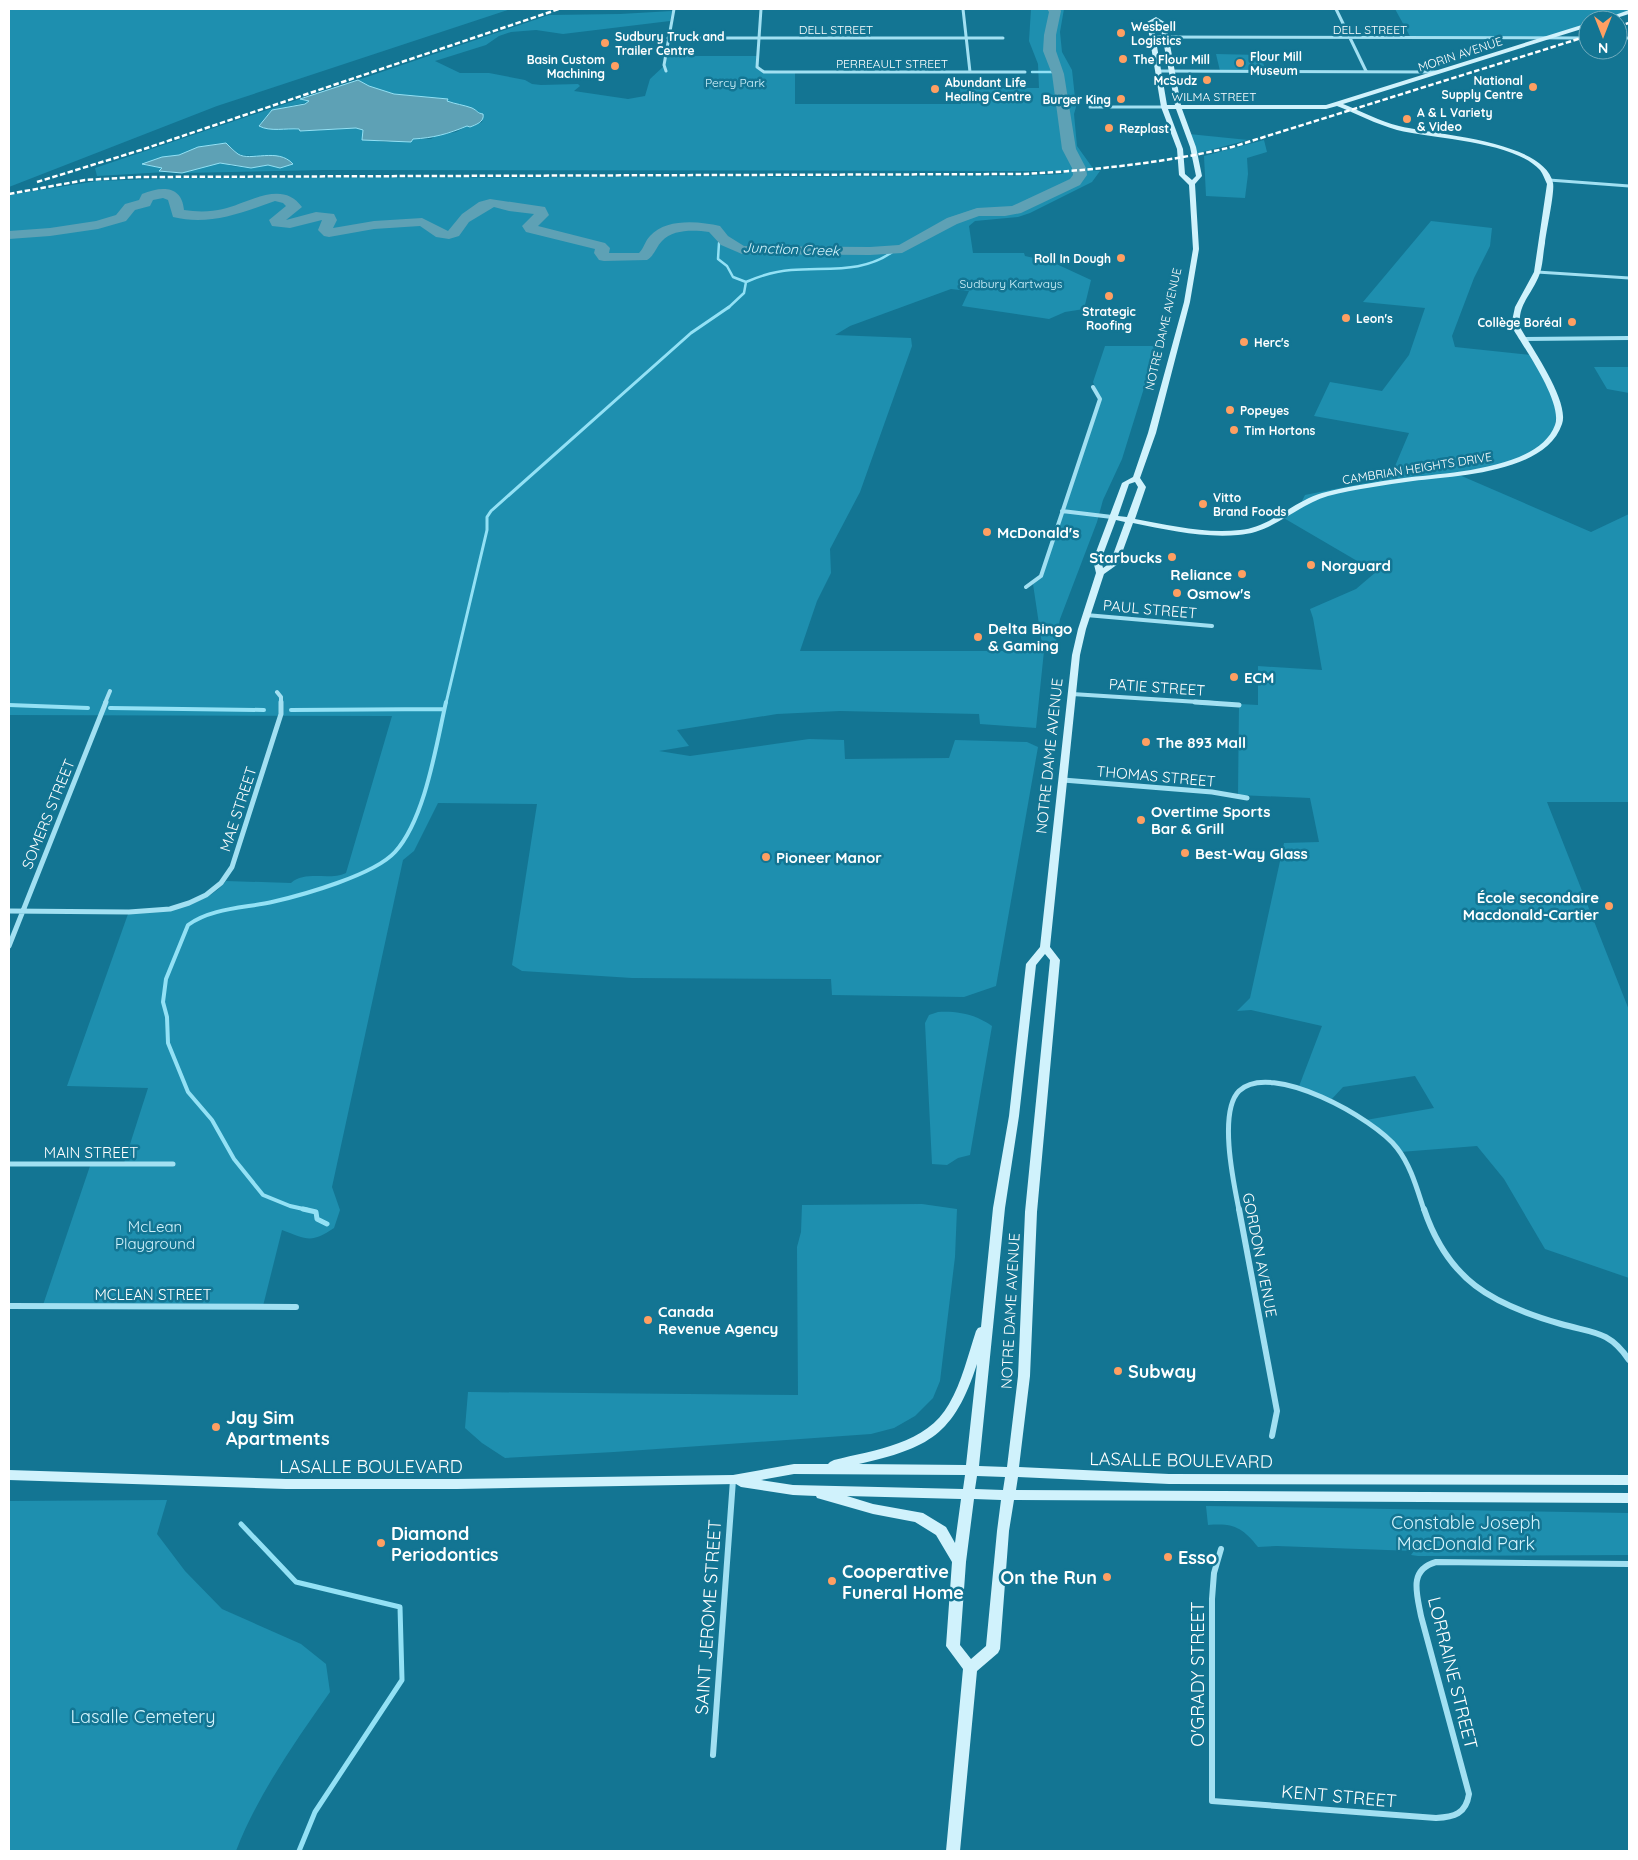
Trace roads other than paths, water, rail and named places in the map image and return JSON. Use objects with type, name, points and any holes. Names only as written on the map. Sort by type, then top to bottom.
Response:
[{"type":"main road","name":"NOTRE DAME AVENUE","points":[[1045,947],[1055,960],[1031,1212],[1024,1376],[1003,1531],[993,1649],[970,1668],[953,1646],[959,1562],[972,1470],[999,1208],[1017,1090],[1031,964],[1045,947],[1076,655],[1086,615],[1100,572],[1097,560],[1126,483],[1136,478],[1152,433],[1187,302],[1196,249],[1192,184],[1198,176],[1197,169],[1193,147],[1179,107],[1163,23],[1155,16],[1150,22],[1164,107],[1180,149],[1182,175],[1192,184]]},
{"type":"main road","name":"MORIN AVENUE","points":[[1338,104],[1578,28]]},
{"type":"main road","name":"WILMA STREET","points":[[1164,107],[1313,108],[1338,104]]},
{"type":"main road","points":[[1338,104],[1398,128],[1509,151],[1533,162],[1549,180]]},
{"type":"main road","name":"CAMBRIAN HEIGHTS DRIVE","points":[[1112,517],[1205,532],[1228,534],[1249,532],[1272,524],[1312,499],[1323,495],[1382,483],[1478,470],[1519,460],[1548,442],[1555,434],[1561,416],[1558,402],[1515,325],[1515,314],[1534,282],[1549,180]]},
{"type":"main road","name":"NOTRE DAME AVENUE","points":[[1100,572],[1114,564],[1142,487],[1136,478]]},
{"type":"main road","points":[[820,1469],[902,1446],[933,1431],[952,1410],[987,1319]]},
{"type":"main road","name":"LASALLE BOULEVARD","points":[[9,1475],[286,1484],[733,1480],[794,1469],[820,1469],[972,1470],[1230,1480],[1629,1480]]},
{"type":"main road","name":"LASALLE BOULEVARD","points":[[733,1480],[810,1491],[1009,1495],[1629,1498]]},
{"type":"main road","points":[[810,1491],[873,1509],[918,1517],[941,1531],[959,1562]]},
{"type":"main road","points":[[953,1851],[970,1668]]},
{"type":"street","points":[[666,71],[664,65],[674,9]]},
{"type":"street","points":[[759,38],[761,9]]},
{"type":"street","points":[[963,9],[970,72]]},
{"type":"street","points":[[1336,9],[1366,71]]},
{"type":"street","name":"DELL STREET","points":[[1152,37],[1578,38]]},
{"type":"street","name":"DELL STREET","points":[[668,38],[1003,38]]},
{"type":"street","name":"PERREAULT STREET","points":[[759,38],[756,67],[770,72],[1024,72]]},
{"type":"street","points":[[1159,71],[1440,72]]},
{"type":"street","name":"WILMA STREET","points":[[1090,107],[1164,107]]},
{"type":"street","points":[[1549,180],[1629,186]]},
{"type":"street","points":[[1536,272],[1629,278]]},
{"type":"street","points":[[1523,339],[1629,338]]},
{"type":"street","points":[[1026,587],[1041,576],[1100,399],[1093,387]]},
{"type":"street","points":[[1062,511],[1112,517]]},
{"type":"street","name":"PAUL STREET","points":[[1086,615],[1212,626]]},
{"type":"street","name":"SOMERS STREET","points":[[9,946],[110,691]]},
{"type":"street","name":"MAE STREET","points":[[9,911],[135,913],[176,907],[209,893],[221,885],[232,867],[281,714],[282,698],[277,692]]},
{"type":"street","name":"PATIE STREET","points":[[1072,694],[1240,704]]},
{"type":"street","name":"THOMAS STREET","points":[[1063,780],[1212,792],[1247,798]]},
{"type":"street","name":"GORDON AVENUE","points":[[1272,1436],[1278,1411],[1229,1157],[1233,1099],[1239,1090],[1250,1084],[1270,1082],[1290,1087],[1321,1098],[1365,1120],[1395,1146],[1403,1158],[1413,1178],[1438,1244],[1445,1256],[1469,1280],[1494,1298],[1523,1312],[1605,1335],[1622,1348],[1629,1360]]},
{"type":"street","name":"MAIN STREET","points":[[9,1164],[173,1164]]},
{"type":"street","name":"MCLEAN STREET","points":[[9,1306],[296,1307]]},
{"type":"street","name":"SAINT JEROME STREET","points":[[713,1755],[733,1480]]},
{"type":"street","name":"O'GRADY STREET","points":[[1212,1801],[1212,1599],[1214,1573],[1221,1549]]},
{"type":"street","name":"LORRAINE STREET","points":[[1463,1812],[1468,1805],[1469,1794],[1421,1616],[1417,1580],[1420,1570],[1425,1565],[1436,1562],[1629,1564]]},
{"type":"street","name":"KENT STREET","points":[[1212,1801],[1436,1818],[1452,1817],[1463,1812]]},
{"type":"waterway","name":"Junction Creek","points":[[9,235],[50,232],[98,225],[121,218],[130,207],[145,203],[147,197],[154,194],[168,194],[174,198],[178,214],[196,216],[224,214],[274,197],[288,200],[295,207],[276,220],[277,223],[290,224],[316,216],[329,217],[330,220],[325,230],[329,233],[374,225],[422,222],[442,234],[449,235],[455,232],[462,221],[471,214],[490,203],[494,203],[513,208],[540,210],[542,215],[529,226],[531,229],[600,246],[603,248],[601,253],[604,257],[642,257],[647,254],[655,239],[661,234],[675,228],[692,226],[715,229],[726,242],[742,250],[870,251],[902,249],[952,221],[977,212],[1016,210],[1075,182],[1080,175],[1079,168],[1069,149],[1058,74],[1051,59],[1049,43],[1055,11],[1053,9]]},
{"type":"waterway","points":[[1032,72],[1056,72]]},
{"type":"waterway","points":[[724,239],[719,243],[718,259],[727,266],[733,277],[746,282]]},
{"type":"waterway","points":[[746,282],[768,274],[785,271],[858,266],[883,258],[895,250]]},
{"type":"waterway","points":[[728,308],[744,293],[746,282]]},
{"type":"waterway","points":[[446,703],[487,530],[487,517],[491,511],[691,333],[729,307]]},
{"type":"waterway","points":[[308,1210],[290,1206],[263,1195],[234,1159],[212,1120],[188,1092],[168,1043],[167,1017],[163,1002],[166,979],[188,925],[197,919],[228,909],[285,899],[337,883],[371,869],[395,852],[405,838],[422,802],[446,702]]},
{"type":"waterway","points":[[9,705],[88,708]]},
{"type":"waterway","points":[[110,708],[264,710]]},
{"type":"waterway","points":[[291,710],[443,709]]},
{"type":"waterway","points":[[303,1209],[316,1212],[317,1219],[327,1224]]},
{"type":"waterway","points":[[241,1524],[296,1582],[400,1607],[402,1680],[315,1812],[299,1851]]},
{"type":"railway","points":[[37,182],[141,150],[559,9]]},
{"type":"railway","points":[[9,194],[85,180],[138,177],[1025,174],[1103,168],[1155,162],[1232,147],[1578,39]]},
{"type":"place","name":"Wesbell Logistics","points":[[1121,33]]},
{"type":"place","name":"Sudbury Truck and Trailer Centre","points":[[605,43]]},
{"type":"place","name":"The Flour Mill","points":[[1123,59]]},
{"type":"place","name":"Flour Mill Museum","points":[[1240,63]]},
{"type":"place","name":"Basin Custom Machining","points":[[615,66]]},
{"type":"place","name":"McSudz","points":[[1207,80]]},
{"type":"place","name":"National Supply Centre","points":[[1533,87]]},
{"type":"place","name":"Abundant Life Healing Centre","points":[[935,89]]},
{"type":"place","name":"Burger King","points":[[1121,99]]},
{"type":"place","name":"A & L Variety & Video","points":[[1407,119]]},
{"type":"place","name":"Rezplast","points":[[1109,128]]},
{"type":"place","name":"Roll In Dough","points":[[1121,258]]},
{"type":"place","name":"Strategic Roofing","points":[[1109,296]]},
{"type":"place","name":"Leon's","points":[[1346,318]]},
{"type":"place","name":"Collège Boréal","points":[[1572,322]]},
{"type":"place","name":"Herc's","points":[[1244,342]]},
{"type":"place","name":"Popeyes","points":[[1230,410]]},
{"type":"place","name":"Tim Hortons","points":[[1234,430]]},
{"type":"place","name":"Vitto Brand Foods","points":[[1203,504]]},
{"type":"place","name":"McDonald's","points":[[987,532]]},
{"type":"place","name":"Starbucks","points":[[1172,557]]},
{"type":"place","name":"Norguard","points":[[1311,565]]},
{"type":"place","name":"Reliance","points":[[1242,574]]},
{"type":"place","name":"Osmow's","points":[[1177,593]]},
{"type":"place","name":"Delta Bingo & Gaming","points":[[978,637]]},
{"type":"place","name":"ECM","points":[[1234,677]]},
{"type":"place","name":"The 893 Mall","points":[[1146,742]]},
{"type":"place","name":"Overtime Sports Bar & Grill","points":[[1141,820]]},
{"type":"place","name":"Best-Way Glass","points":[[1185,853]]},
{"type":"place","name":"Pioneer Manor","points":[[766,857]]},
{"type":"place","name":"École secondaire Macdonald-Cartier","points":[[1609,906]]},
{"type":"place","name":"Canada Revenue Agency","points":[[648,1320]]},
{"type":"place","name":"Subway","points":[[1118,1371]]},
{"type":"place","name":"Jay Sim Apartments","points":[[216,1427]]},
{"type":"place","name":"Diamond Periodontics","points":[[381,1543]]},
{"type":"place","name":"Esso","points":[[1168,1557]]},
{"type":"place","name":"On the Run","points":[[1107,1577]]},
{"type":"place","name":"Cooperative Funeral Home","points":[[832,1581]]},
{"type":"park label","name":"Percy Park","points":[[735,82]]},
{"type":"park label","name":"Sudbury Kartways","points":[[1011,283]]},
{"type":"park label","name":"McLean Playground","points":[[155,1234]]},
{"type":"park label","name":"Constable Joseph MacDonald Park","points":[[1466,1532]]},
{"type":"park label","name":"Lasalle Cemetery","points":[[143,1716]]}]
